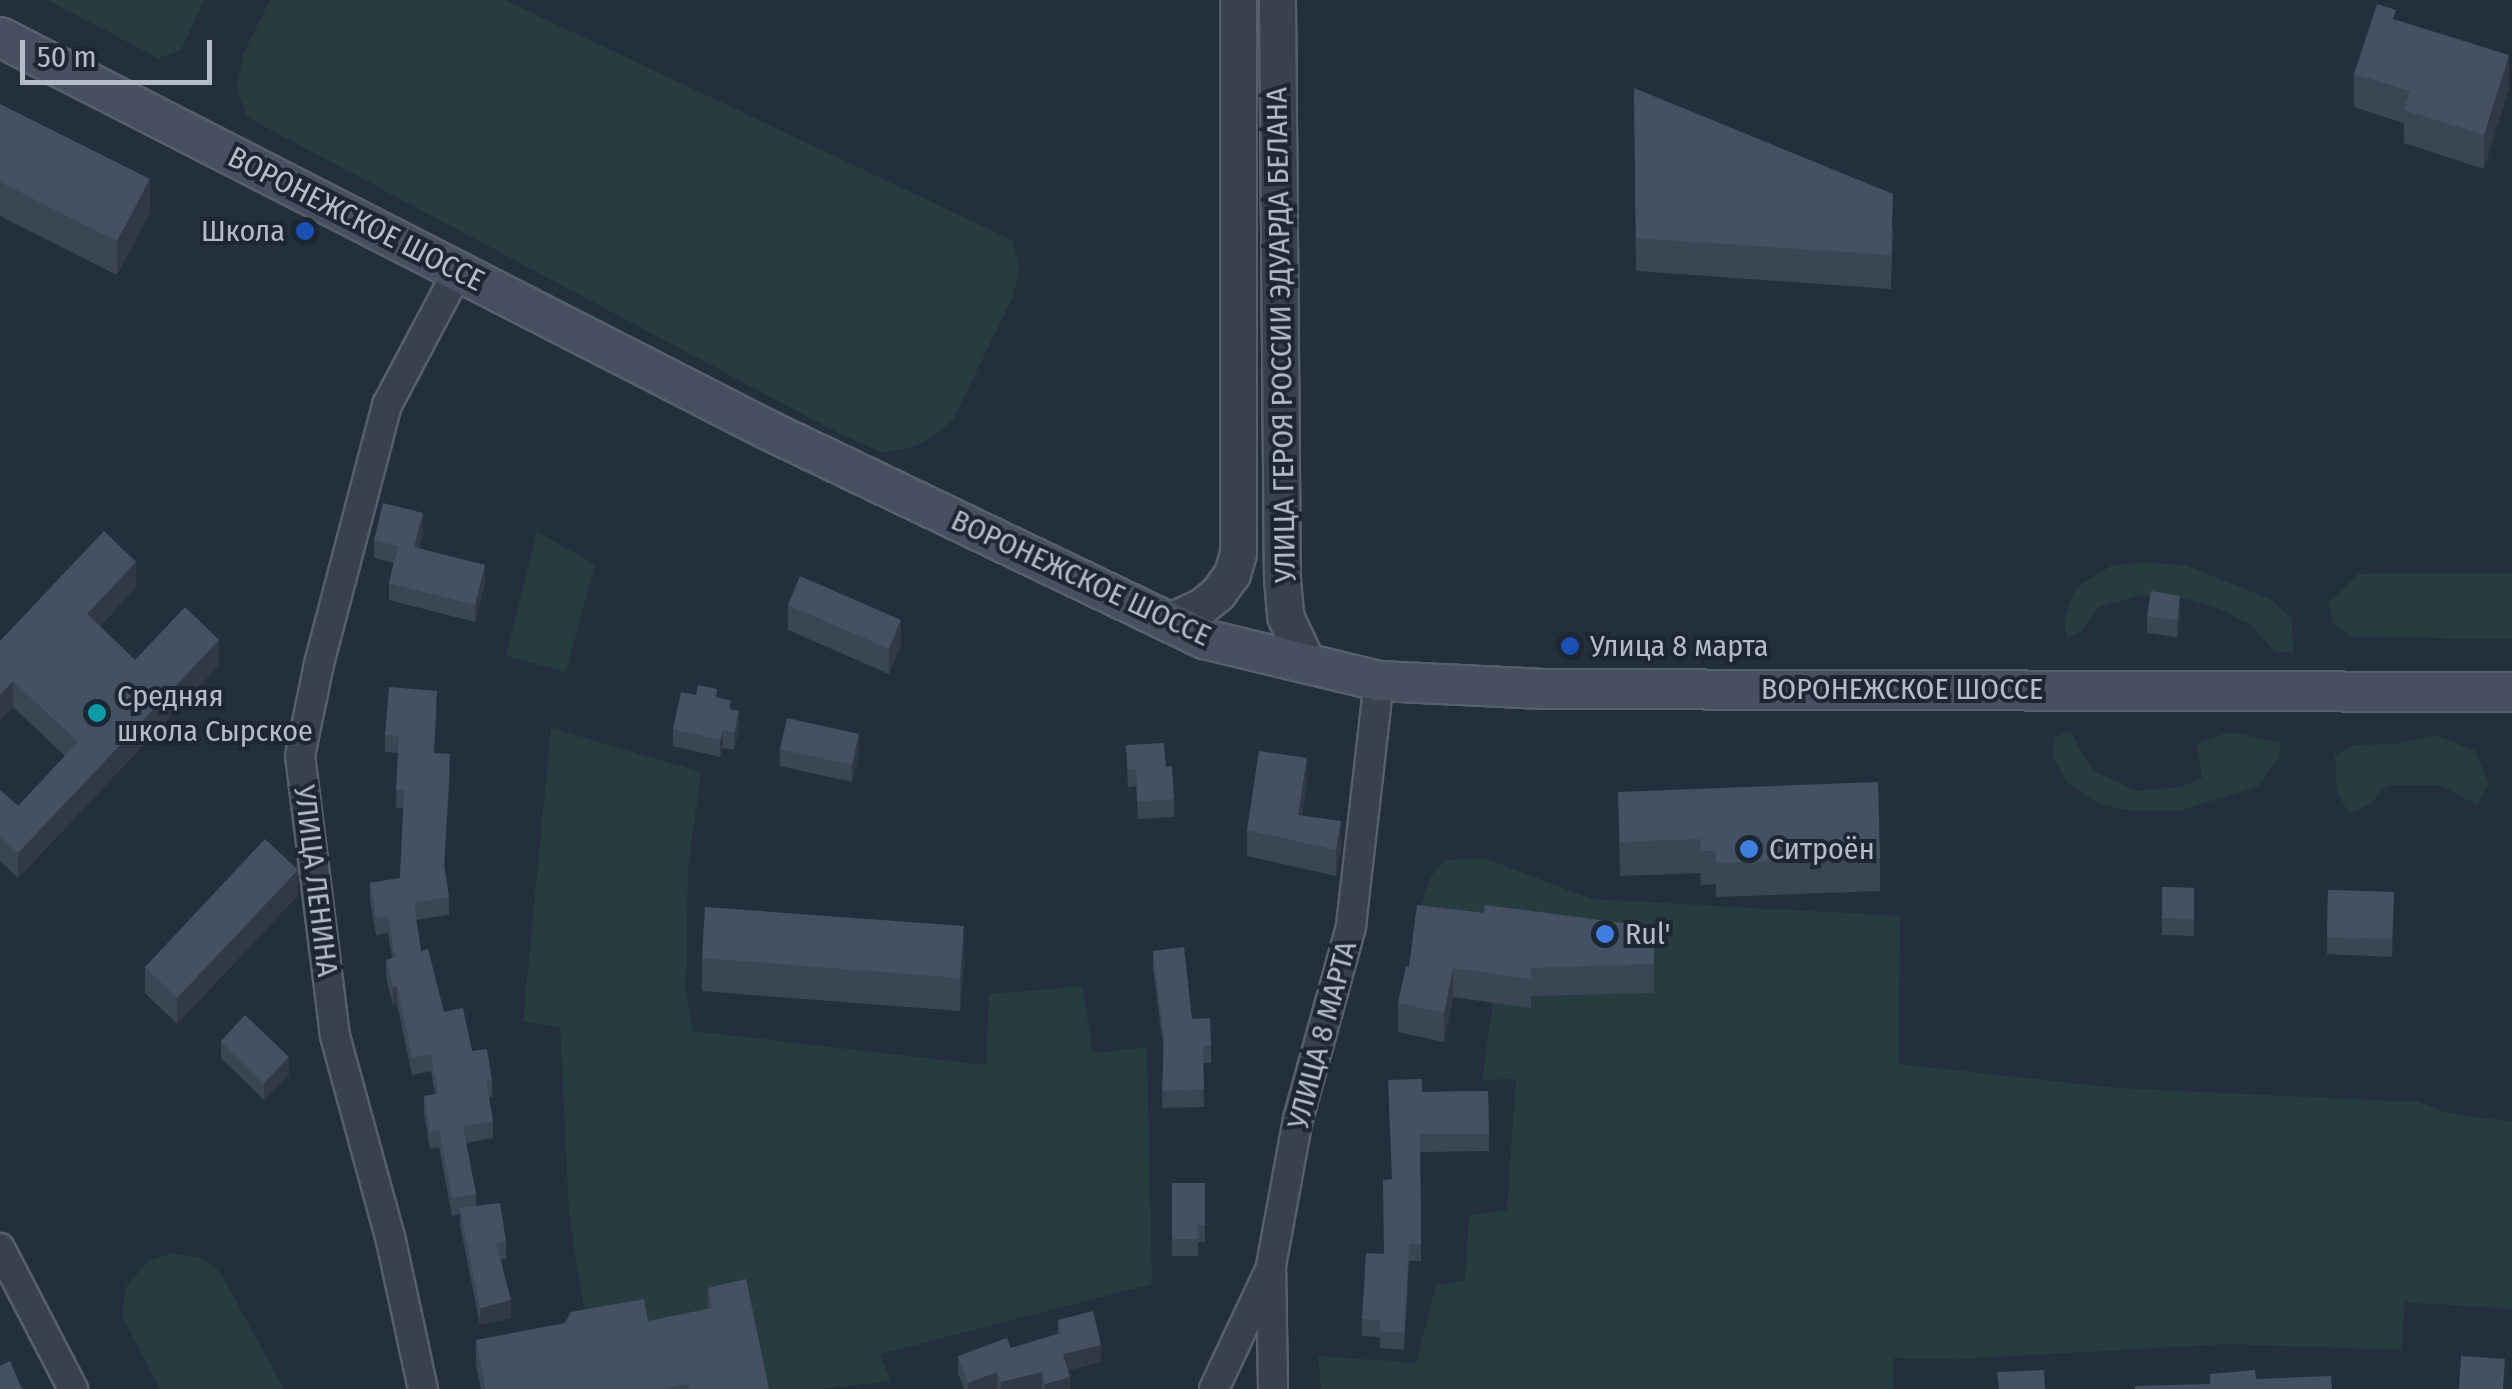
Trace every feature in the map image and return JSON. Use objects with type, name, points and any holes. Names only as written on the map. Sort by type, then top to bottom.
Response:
[{"type":"main road","name":"ВОРОНЕЖСКОЕ ШОССЕ","points":[[0,37],[768,430],[1204,639],[1379,681],[1544,689],[2512,692]]},
{"type":"street","name":"УЛИЦА ГЕРОЯ РОССИИ ЭДУАРДА БЕЛАНА","points":[[1167,622],[1200,607],[1218,593],[1232,574],[1238,553],[1238,0]]},
{"type":"street","name":"УЛИЦА ГЕРОЯ РОССИИ ЭДУАРДА БЕЛАНА","points":[[1277,0],[1282,579],[1285,616],[1308,664]]},
{"type":"street","name":"УЛИЦА ЛЕНИНА","points":[[423,1389],[390,1238],[335,1036],[300,756],[318,664],[387,405],[458,271]]},
{"type":"street","name":"УЛИЦА 8 МАРТА","points":[[1273,1389],[1272,1266],[1298,1118],[1351,926],[1379,681]]},
{"type":"street","points":[[0,1248],[73,1389]]},
{"type":"street","points":[[1214,1389],[1272,1266]]},
{"type":"green space","points":[[47,0],[204,0],[181,50],[158,58]]},
{"type":"green space","points":[[270,0],[505,0],[1012,240],[1020,268],[1013,296],[954,418],[942,431],[913,447],[884,453],[838,433],[247,117],[237,89],[243,54]]},
{"type":"green space","points":[[537,532],[595,564],[566,672],[506,656]]},
{"type":"green space","points":[[2142,562],[2185,565],[2272,600],[2292,619],[2293,653],[2275,652],[2251,625],[2220,609],[2187,599],[2142,595],[2099,607],[2081,631],[2067,638],[2064,619],[2076,588],[2111,566]]},
{"type":"green space","points":[[2512,573],[2512,639],[2352,637],[2333,624],[2328,603],[2358,574]]},
{"type":"green space","points":[[551,728],[701,772],[688,867],[686,989],[693,1031],[986,1065],[989,994],[1082,986],[1093,1053],[1147,1047],[1152,1284],[880,1354],[890,1381],[820,1389],[764,1389],[588,1334],[569,1213],[560,1027],[523,1022]]},
{"type":"green space","points":[[2070,731],[2092,770],[2136,791],[2180,787],[2202,778],[2197,743],[2230,732],[2281,743],[2278,758],[2257,787],[2178,811],[2131,811],[2099,804],[2068,783],[2052,757],[2054,738]]},
{"type":"green space","points":[[2436,735],[2476,751],[2488,784],[2477,805],[2440,785],[2387,785],[2369,805],[2349,813],[2337,792],[2335,755],[2355,745],[2395,744]]},
{"type":"green space","points":[[1484,858],[1592,899],[1900,916],[1899,1064],[2116,1088],[2418,1102],[2448,1113],[2512,1122],[2512,1309],[2405,1302],[2401,1350],[2226,1344],[1959,1359],[1894,1358],[1893,1389],[1321,1389],[1318,1356],[1416,1363],[1436,1285],[1465,1281],[1469,1215],[1507,1210],[1516,1079],[1482,1080],[1502,940],[1414,925],[1431,876],[1446,860]]},
{"type":"green space","points":[[171,1253],[200,1258],[220,1272],[284,1389],[160,1389],[122,1316],[126,1287],[148,1261]]},
{"type":"building","points":[[2377,4],[2396,10],[2393,19],[2509,55],[2484,135],[2404,110],[2410,91],[2354,74]]},
{"type":"building","points":[[1634,88],[1893,194],[1891,255],[1636,238]]},
{"type":"building","points":[[0,104],[150,179],[117,241],[0,182]]},
{"type":"building","points":[[383,503],[423,513],[414,547],[485,565],[475,605],[389,583],[398,546],[374,540]]},
{"type":"building","name":"Средняя школа Сырское","points":[[104,531],[136,562],[87,614],[135,660],[185,607],[219,640],[18,853],[0,836],[0,790],[18,806],[78,742],[13,681],[0,695],[0,641]]},
{"type":"building","points":[[800,576],[901,620],[889,649],[788,605]]},
{"type":"building","points":[[2151,591],[2180,596],[2177,620],[2147,616]]},
{"type":"building","points":[[698,685],[717,689],[716,697],[731,701],[729,709],[739,711],[734,733],[723,730],[720,740],[673,729],[681,692],[696,695]]},
{"type":"building","points":[[389,687],[437,691],[433,753],[450,754],[444,865],[449,897],[414,903],[421,951],[428,949],[444,1012],[463,1008],[472,1051],[487,1049],[492,1080],[486,1081],[493,1121],[463,1126],[476,1194],[452,1198],[439,1130],[430,1132],[424,1096],[438,1094],[431,1054],[412,1058],[397,986],[393,987],[386,960],[395,957],[388,916],[376,918],[370,883],[400,878],[404,791],[396,790],[399,736],[385,735]]},
{"type":"building","points":[[787,718],[859,734],[852,765],[780,749]]},
{"type":"building","points":[[1164,743],[1166,767],[1172,766],[1174,799],[1138,802],[1136,769],[1128,770],[1126,745]]},
{"type":"building","points":[[1259,751],[1307,758],[1298,815],[1341,821],[1336,850],[1247,830]]},
{"type":"building","points":[[1878,782],[1880,858],[1716,863],[1716,851],[1701,851],[1700,839],[1620,842],[1618,792]]},
{"type":"building","points":[[265,839],[298,870],[177,998],[145,967]]},
{"type":"building","points":[[2162,887],[2194,888],[2194,919],[2162,918]]},
{"type":"building","points":[[2328,890],[2394,892],[2392,939],[2327,937]]},
{"type":"building","points":[[1417,905],[1484,913],[1485,905],[1654,927],[1654,964],[1531,968],[1531,979],[1453,968],[1444,1013],[1398,1003],[1406,966],[1409,967]]},
{"type":"building","points":[[705,907],[964,926],[960,978],[702,958]]},
{"type":"building","points":[[1184,947],[1192,1019],[1210,1018],[1211,1046],[1203,1046],[1204,1089],[1162,1091],[1164,1039],[1153,951]]},
{"type":"building","points":[[245,1015],[289,1057],[264,1083],[221,1041]]},
{"type":"building","points":[[1422,1079],[1422,1092],[1488,1091],[1489,1134],[1420,1134],[1421,1244],[1409,1244],[1404,1333],[1380,1331],[1380,1320],[1362,1319],[1366,1253],[1384,1254],[1383,1180],[1392,1179],[1388,1080]]},
{"type":"building","points":[[1172,1183],[1205,1183],[1205,1225],[1198,1225],[1198,1239],[1172,1239]]},
{"type":"building","points":[[500,1203],[506,1241],[496,1243],[511,1300],[480,1308],[460,1208]]},
{"type":"building","points":[[746,1279],[769,1389],[689,1389],[688,1384],[663,1389],[486,1389],[476,1340],[565,1323],[571,1312],[644,1299],[648,1321],[712,1308],[708,1288]]},
{"type":"building","points":[[1093,1311],[1101,1345],[1063,1354],[1070,1377],[1045,1384],[1042,1372],[1001,1382],[997,1372],[968,1383],[958,1356],[1007,1338],[1011,1348],[1061,1333],[1058,1320]]},
{"type":"building","points":[[2461,1356],[2505,1359],[2503,1389],[2459,1389]]},
{"type":"building","points":[[10,1361],[22,1389],[0,1389],[0,1366]]},
{"type":"building","points":[[2044,1370],[2045,1389],[1999,1389],[1997,1372]]},
{"type":"building","points":[[2255,1370],[2256,1379],[2331,1376],[2332,1389],[2135,1389],[2210,1384],[2210,1374]]},
{"type":"place","name":"Школа","points":[[305,231]]},
{"type":"place","name":"Улица 8 марта","points":[[1570,646]]},
{"type":"place","name":"Средняя школа Сырское","points":[[97,713]]},
{"type":"place","name":"Ситроён","points":[[1749,849]]},
{"type":"place","name":"Rul'","points":[[1605,934]]}]
